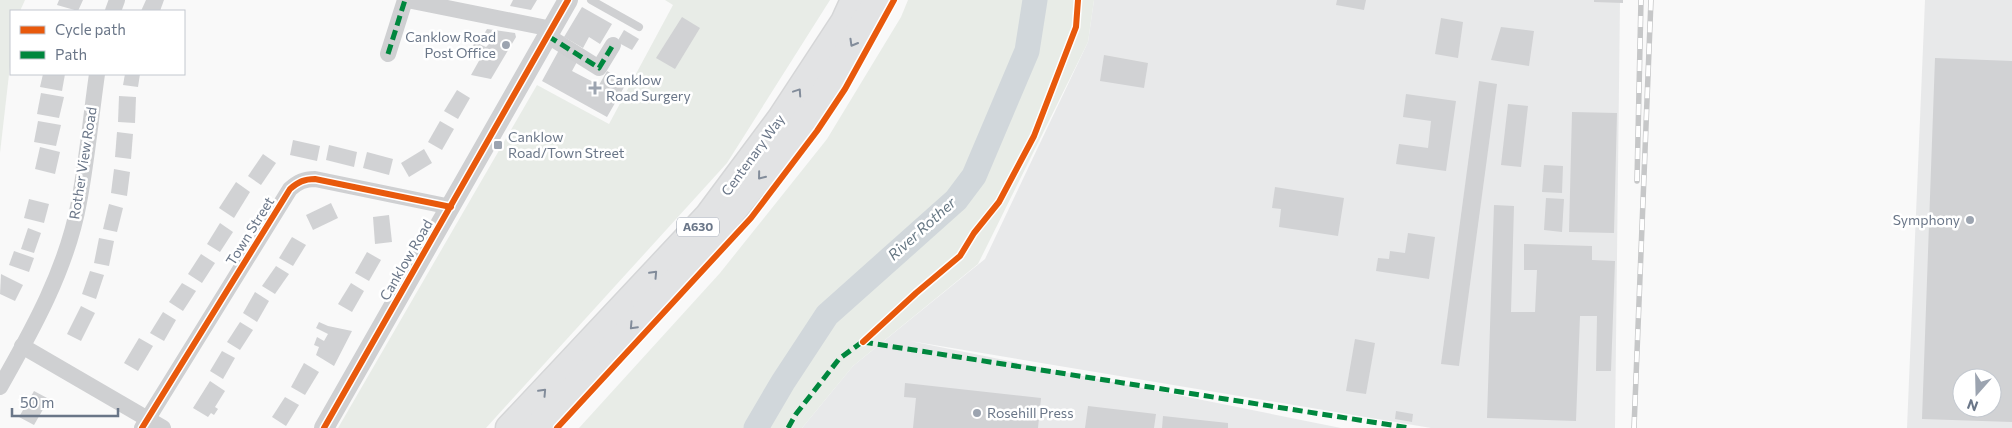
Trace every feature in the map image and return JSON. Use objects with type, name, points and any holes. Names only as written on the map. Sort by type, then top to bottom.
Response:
[{"type":"main road","name":"Centenary Way","points":[[509,428],[708,216],[781,118],[844,22],[854,0]]},
{"type":"main road","name":"Centenary Way","points":[[536,428],[689,266],[794,135],[822,96],[877,0]]},
{"type":"street","points":[[388,54],[406,0],[550,33],[600,68],[613,45]]},
{"type":"street","name":"Canklow Road","points":[[324,428],[568,0]]},
{"type":"street","name":"Rother View Road","points":[[0,387],[48,297],[60,268],[72,230],[79,203],[97,75]]},
{"type":"street","name":"Town Street","points":[[145,423],[290,190],[297,183],[305,179],[315,179],[451,207]]},
{"type":"street","points":[[22,346],[145,423],[163,428]]},
{"type":"lane","points":[[591,0],[639,27]]},
{"type":"shaded area","points":[[0,0],[25,0],[20,10],[10,10],[10,66],[0,153]]},
{"type":"shaded area","points":[[665,0],[830,0],[727,163],[486,428],[338,428],[537,85],[609,124],[673,5]]},
{"type":"shaded area","points":[[908,0],[1094,0],[1088,42],[978,264],[853,366],[802,428],[579,428],[720,273],[827,139],[901,17]]},
{"type":"shaded area","points":[[1094,0],[1620,0],[1615,428],[1431,428],[910,341],[1341,428],[802,428],[853,366],[985,259],[1088,42]]},
{"type":"shaded area","name":"Symphony","points":[[1925,0],[2012,0],[2012,428],[1907,428]]},
{"type":"building","points":[[59,0],[83,0],[78,10],[57,5]]},
{"type":"building","points":[[146,0],[164,0],[160,10],[141,10]]},
{"type":"building","points":[[513,0],[537,0],[531,10],[510,6]]},
{"type":"building","points":[[1337,0],[1366,0],[1364,10],[1336,5]]},
{"type":"building","points":[[1594,0],[1623,0],[1623,3],[1594,2]]},
{"type":"building","points":[[582,7],[612,24],[600,44],[589,37],[583,48],[564,37]]},
{"type":"building","points":[[682,17],[700,28],[675,69],[656,58]]},
{"type":"building","points":[[1441,18],[1463,22],[1458,58],[1435,54]]},
{"type":"building","points":[[1501,27],[1534,31],[1529,66],[1491,60]]},
{"type":"building","points":[[487,29],[515,33],[516,37],[491,79],[471,75],[480,59],[473,55],[476,49],[472,47],[475,42],[486,47],[489,44],[481,39]]},
{"type":"building","points":[[624,30],[639,39],[632,50],[617,42]]},
{"type":"building","points":[[559,50],[578,60],[572,71],[599,85],[607,71],[627,82],[607,117],[542,81]]},
{"type":"building","points":[[1104,55],[1148,63],[1144,88],[1100,81]]},
{"type":"building","name":"Symphony","points":[[1935,58],[2012,61],[2012,422],[1922,419]]},
{"type":"building","points":[[43,75],[65,75],[62,91],[40,87]]},
{"type":"building","points":[[125,75],[140,75],[138,87],[123,85]]},
{"type":"building","points":[[1479,81],[1497,84],[1459,366],[1441,364]]},
{"type":"building","points":[[457,90],[470,98],[458,119],[444,111]]},
{"type":"building","points":[[41,93],[64,97],[59,118],[37,114]]},
{"type":"building","points":[[1406,94],[1456,101],[1446,171],[1396,164],[1399,144],[1428,148],[1431,121],[1403,117]]},
{"type":"building","points":[[119,96],[136,97],[135,123],[118,122]]},
{"type":"building","points":[[1508,104],[1528,106],[1521,167],[1501,165]]},
{"type":"building","points":[[1572,112],[1617,113],[1614,233],[1569,232]]},
{"type":"building","points":[[38,121],[61,125],[56,146],[34,142]]},
{"type":"building","points":[[440,121],[454,129],[442,150],[428,142]]},
{"type":"building","points":[[117,132],[133,134],[131,159],[115,157]]},
{"type":"building","points":[[293,140],[320,146],[317,161],[290,155]]},
{"type":"building","points":[[329,145],[357,152],[354,167],[326,160]]},
{"type":"building","points":[[40,147],[60,152],[55,174],[35,169]]},
{"type":"building","points":[[424,149],[432,163],[409,177],[401,163]]},
{"type":"building","points":[[367,152],[393,159],[389,175],[363,168]]},
{"type":"building","points":[[263,154],[276,163],[261,185],[248,176]]},
{"type":"building","points":[[1544,165],[1563,166],[1562,193],[1542,192]]},
{"type":"building","points":[[114,169],[130,172],[127,196],[111,193]]},
{"type":"building","points":[[236,182],[250,192],[234,218],[219,208]]},
{"type":"building","points":[[1275,187],[1344,198],[1338,236],[1279,227],[1281,209],[1272,208]]},
{"type":"building","points":[[1546,198],[1564,199],[1562,232],[1544,230]]},
{"type":"building","points":[[29,199],[49,204],[44,223],[24,218]]},
{"type":"building","points":[[331,203],[338,218],[313,230],[306,215]]},
{"type":"building","points":[[109,204],[123,208],[117,232],[103,229]]},
{"type":"building","points":[[1494,205],[1514,206],[1511,312],[1535,312],[1537,270],[1524,270],[1524,244],[1592,246],[1592,260],[1615,261],[1611,371],[1596,371],[1597,316],[1580,316],[1576,421],[1487,418]]},
{"type":"building","points":[[389,215],[392,242],[375,244],[373,217]]},
{"type":"building","points":[[220,223],[233,232],[220,252],[207,244]]},
{"type":"building","points":[[28,228],[41,233],[34,253],[21,249]]},
{"type":"building","points":[[1408,233],[1435,237],[1429,279],[1376,271],[1378,258],[1389,259],[1390,251],[1405,253]]},
{"type":"building","points":[[292,237],[306,245],[293,266],[279,258]]},
{"type":"building","points":[[99,238],[114,241],[109,266],[94,263]]},
{"type":"building","points":[[14,251],[34,258],[29,272],[9,265]]},
{"type":"building","points":[[367,252],[381,260],[369,281],[355,273]]},
{"type":"building","points":[[201,254],[215,263],[202,283],[188,274]]},
{"type":"building","points":[[276,266],[289,274],[275,294],[262,286]]},
{"type":"building","points":[[90,271],[104,275],[96,299],[82,294]]},
{"type":"building","points":[[1,274],[23,285],[15,301],[0,294]]},
{"type":"building","points":[[182,283],[196,291],[183,311],[169,302]]},
{"type":"building","points":[[351,283],[364,291],[352,312],[338,304]]},
{"type":"building","points":[[255,292],[269,301],[257,322],[243,313]]},
{"type":"building","points":[[81,306],[95,313],[81,341],[67,334]]},
{"type":"building","points":[[163,312],[176,320],[164,341],[150,333]]},
{"type":"building","points":[[240,322],[253,330],[240,350],[227,342]]},
{"type":"building","points":[[319,322],[352,331],[334,366],[316,355],[319,347],[314,345],[317,337],[324,341],[328,334],[316,328]]},
{"type":"building","points":[[139,338],[153,346],[138,371],[124,363]]},
{"type":"building","points":[[1355,339],[1375,343],[1366,394],[1346,391]]},
{"type":"building","points":[[222,351],[235,358],[223,379],[210,371]]},
{"type":"building","points":[[304,363],[319,372],[305,395],[291,387]]},
{"type":"building","points":[[210,381],[225,391],[215,407],[218,409],[214,415],[211,413],[208,417],[193,408]]},
{"type":"building","name":"Rosehill Press","points":[[905,383],[1041,398],[1038,428],[913,428],[916,398],[904,397]]},
{"type":"building","points":[[34,391],[49,399],[34,425],[19,417]]},
{"type":"building","points":[[285,397],[299,405],[286,426],[272,417]]},
{"type":"building","points":[[1088,406],[1156,414],[1154,428],[1085,428]]},
{"type":"building","points":[[1396,411],[1413,414],[1412,422],[1395,419]]},
{"type":"building","points":[[1163,416],[1228,423],[1228,428],[1162,428]]},
{"type":"waterway","name":"River Rother","points":[[756,428],[783,382],[827,315],[956,200],[974,176],[1027,51],[1035,0]]},
{"type":"railway","points":[[1637,181],[1641,0]]},
{"type":"railway","points":[[1634,428],[1651,0]]},
{"type":"marked path","points":[[388,54],[405,0]]},
{"type":"marked path","points":[[548,36],[599,68],[613,45]]},
{"type":"marked path","points":[[788,428],[796,414],[839,359],[866,339]]},
{"type":"marked path","points":[[863,342],[1410,428]]},
{"type":"cycle path","points":[[324,428],[568,0]]},
{"type":"cycle path","points":[[557,428],[751,218],[817,131],[845,89],[894,0]]},
{"type":"cycle path","points":[[863,342],[916,293],[960,256],[974,233],[999,202],[1034,136],[1076,27],[1078,0]]},
{"type":"cycle path","points":[[142,428],[290,189],[296,184],[304,180],[315,179],[451,207]]},
{"type":"place","name":"Canklow Road Post Office","points":[[506,45]]},
{"type":"place","name":"Canklow Road Surgery","points":[[595,88]]},
{"type":"place","name":"Canklow Road/Town Street","points":[[498,145]]},
{"type":"place","name":"Symphony","points":[[1970,220]]},
{"type":"place","name":"Rosehill Press","points":[[977,413]]}]
